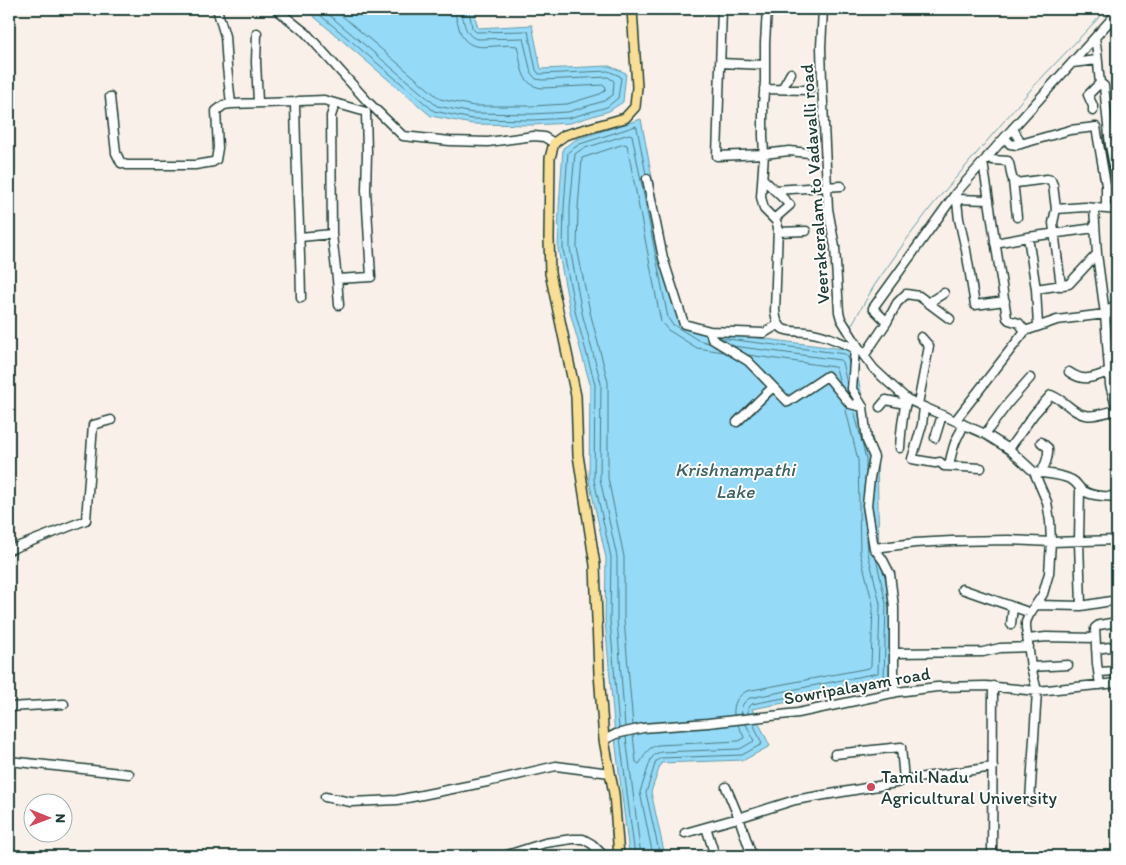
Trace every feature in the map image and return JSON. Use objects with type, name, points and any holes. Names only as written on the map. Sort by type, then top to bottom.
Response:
[{"type":"main road","points":[[619,856],[614,794],[604,740],[599,673],[595,565],[578,455],[576,396],[550,273],[550,158],[554,143],[565,135],[625,118],[635,107],[638,87],[632,9]]},
{"type":"street","points":[[217,9],[226,36],[231,104]]},
{"type":"street","points":[[276,9],[306,33],[368,102],[403,136],[450,141],[488,142],[534,136],[544,137],[554,143]]},
{"type":"street","points":[[722,9],[717,156],[789,151],[809,153]]},
{"type":"street","points":[[767,9],[762,136],[764,154],[761,197],[764,209],[776,221],[778,227],[775,311],[777,322],[785,330],[830,337],[856,348],[906,402]]},
{"type":"street","name":"Veerakeralam to Vadavalli road","points":[[823,9],[821,47],[828,209],[836,247],[839,312],[856,348]]},
{"type":"street","points":[[887,322],[873,308],[956,196],[985,159],[1117,15]]},
{"type":"street","points":[[257,33],[258,102]]},
{"type":"street","points":[[1095,38],[1100,83],[1104,86],[1114,144],[1117,182],[1106,185]]},
{"type":"street","points":[[1072,63],[1097,60]]},
{"type":"street","points":[[720,63],[765,64]]},
{"type":"street","points":[[782,89],[791,73]]},
{"type":"street","points":[[1093,111],[1088,95],[1100,83]]},
{"type":"street","points":[[764,89],[809,90]]},
{"type":"street","points":[[110,97],[116,153],[121,163],[127,164],[195,165],[213,162],[216,160],[218,148],[216,110],[224,105],[324,100],[366,112]]},
{"type":"street","points":[[295,102],[301,298]]},
{"type":"street","points":[[337,280],[371,277],[366,190],[366,112],[368,102]]},
{"type":"street","points":[[336,104],[331,116],[332,234],[339,305]]},
{"type":"street","points":[[1005,137],[1010,144],[1017,145],[1070,130],[1096,127],[1106,185],[1106,209]]},
{"type":"street","points":[[1013,128],[1021,144]]},
{"type":"street","points":[[985,159],[1008,161],[1013,181],[1017,217]]},
{"type":"street","points":[[985,159],[989,200],[1007,318],[1019,324],[1025,331]]},
{"type":"street","points":[[647,179],[664,258],[684,324],[710,331],[764,333],[779,324]]},
{"type":"street","points":[[763,179],[790,205],[774,219]]},
{"type":"street","points":[[1013,181],[1020,183],[1051,180],[1056,209],[1053,223],[1061,286]]},
{"type":"street","points":[[774,190],[841,186]]},
{"type":"street","points":[[956,196],[989,200]]},
{"type":"street","points":[[956,196],[975,305],[1005,301]]},
{"type":"street","points":[[1056,209],[1085,207],[1117,210]]},
{"type":"street","points":[[1009,449],[1051,394],[1078,414],[1088,416],[1117,410],[1110,385],[1094,208]]},
{"type":"street","points":[[996,243],[1095,228]]},
{"type":"street","points":[[778,232],[806,232]]},
{"type":"street","points":[[300,237],[332,234]]},
{"type":"street","points":[[1028,237],[1036,289],[1038,326]]},
{"type":"street","points":[[1036,289],[1069,284],[1097,254]]},
{"type":"street","points":[[928,302],[944,292]]},
{"type":"street","points":[[894,693],[894,607],[890,574],[874,548],[867,505],[874,457],[866,441],[863,407],[852,389],[856,348],[887,322],[897,303],[906,294],[919,296],[950,318]]},
{"type":"street","points":[[1105,314],[1117,302]]},
{"type":"street","points":[[955,421],[1025,331],[1057,320],[1117,313]]},
{"type":"street","points":[[710,331],[712,339],[748,361],[788,402],[827,376],[850,404],[863,407]]},
{"type":"street","points":[[921,337],[929,346],[921,406],[922,425],[912,459],[940,462],[944,466],[981,468]]},
{"type":"street","points":[[1068,372],[1077,378],[1090,378],[1109,372]]},
{"type":"street","points":[[985,434],[991,424],[1030,378]]},
{"type":"street","points":[[737,422],[773,387]]},
{"type":"street","points":[[880,407],[886,400],[921,406],[985,434],[1009,449],[1037,473],[1047,502],[1051,542],[1049,573],[1043,594],[1026,622],[1037,690],[1030,802]]},
{"type":"street","points":[[900,448],[901,422],[906,402]]},
{"type":"street","points":[[935,438],[942,415]]},
{"type":"street","points":[[9,550],[86,520],[93,425],[111,420]]},
{"type":"street","points":[[949,466],[963,424]]},
{"type":"street","points":[[1037,473],[1046,463],[1048,452],[1048,448],[1042,442]]},
{"type":"street","points":[[1037,473],[1074,480],[1080,488],[1098,496],[1117,497]]},
{"type":"street","points":[[1080,488],[1081,606]]},
{"type":"street","points":[[874,548],[952,540],[1051,542],[1117,540]]},
{"type":"street","points":[[962,589],[1031,613]]},
{"type":"street","points":[[1037,606],[1081,606],[1117,600]]},
{"type":"street","points":[[1011,624],[1013,607]]},
{"type":"street","points":[[1100,685],[1095,628],[1099,625],[1117,622]]},
{"type":"street","points":[[894,653],[983,652],[1046,638],[1095,638]]},
{"type":"street","points":[[1096,649],[1117,646]]},
{"type":"street","points":[[1032,667],[1068,665]]},
{"type":"street","points":[[1099,672],[1117,671]]},
{"type":"street","name":"Sowripalayam road","points":[[604,740],[616,734],[643,728],[798,713],[894,693],[937,687],[993,686],[1037,690],[1117,683]]},
{"type":"street","points":[[992,856],[993,686]]},
{"type":"street","points":[[9,707],[64,704]]},
{"type":"street","points":[[835,754],[901,747],[904,780]]},
{"type":"street","points":[[9,761],[128,774]]},
{"type":"street","points":[[325,796],[351,802],[397,800],[556,766],[610,773]]},
{"type":"street","points":[[685,833],[795,800],[896,783],[904,780],[993,767]]},
{"type":"street","points":[[726,787],[740,818],[752,856]]},
{"type":"street","points":[[706,827],[715,856]]},
{"type":"street","points":[[504,856],[545,843],[572,839],[583,839],[592,844],[604,856]]},
{"type":"water","points":[[305,9],[473,9],[478,28],[532,25],[541,69],[609,66],[626,73],[623,102],[609,111],[570,123],[532,125],[472,124],[431,116]]},
{"type":"water","name":"Krishnampathi Lake","points":[[641,119],[678,315],[704,331],[851,350],[877,457],[879,551],[891,603],[889,683],[752,709],[770,746],[744,760],[661,763],[651,792],[665,856],[630,856],[628,845],[616,747],[605,620],[606,558],[589,480],[590,384],[571,316],[558,249],[563,148],[577,139]]},
{"type":"waterway","points":[[851,326],[874,286],[931,207],[1033,87],[1107,9]]},
{"type":"place","name":"Tamil Nadu Agricultural University","points":[[871,787]]}]
